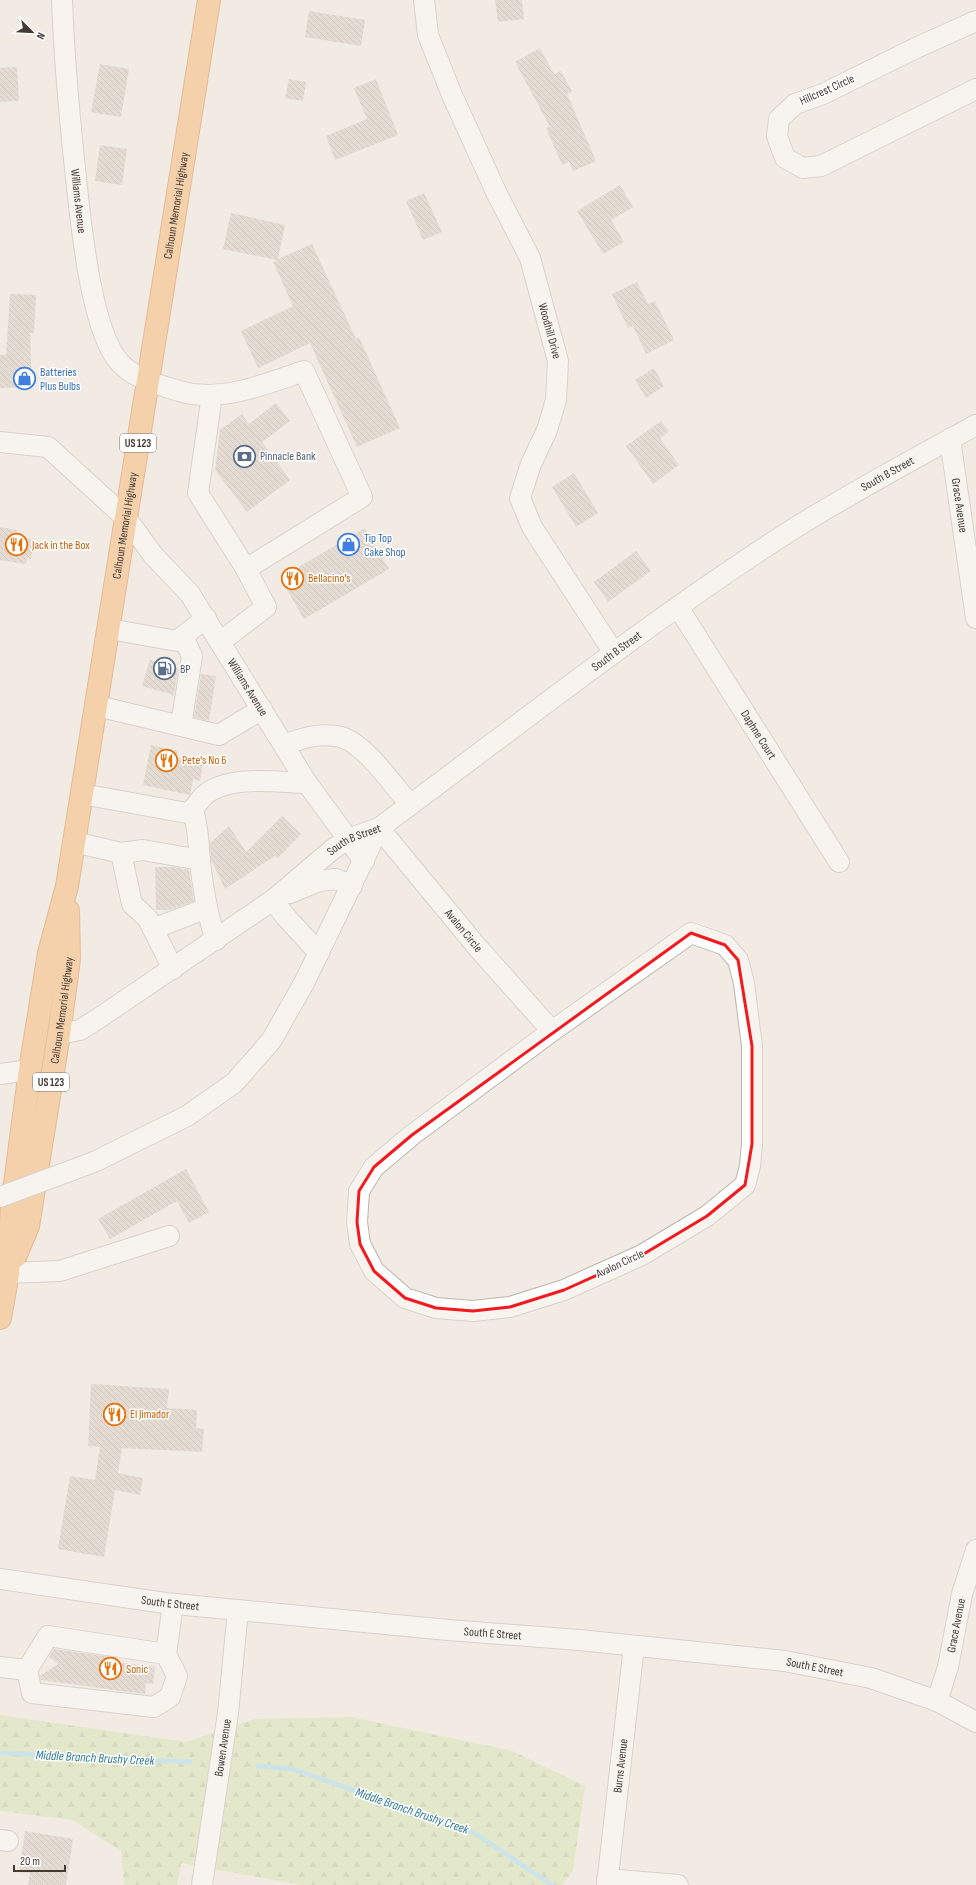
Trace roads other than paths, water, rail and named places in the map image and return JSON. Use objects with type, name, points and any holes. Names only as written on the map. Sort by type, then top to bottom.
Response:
[{"type":"highway","name":"Calhoun Memorial Highway","points":[[0,1318],[8,1273],[12,1206],[30,1070],[49,953],[67,886],[209,0]]},
{"type":"highway","name":"Calhoun Memorial Highway","points":[[8,1273],[28,1226],[59,1034],[69,959],[67,886]]},
{"type":"street","name":"Williams Avenue","points":[[62,0],[64,62],[82,234],[95,305],[108,346],[121,364],[148,382],[191,394],[212,395],[243,391],[304,371],[362,497],[246,569]]},
{"type":"street","name":"Woodhill Drive","points":[[424,0],[428,35],[452,95],[497,194],[530,258],[558,360],[556,400],[547,430],[531,464],[520,498],[532,527],[614,654]]},
{"type":"street","name":"Hillcrest Circle","points":[[976,21],[918,47],[823,94],[795,104],[779,119],[776,136],[785,158],[803,168],[822,166],[976,89]]},
{"type":"street","points":[[212,395],[198,493],[246,569],[266,607],[220,642]]},
{"type":"street","name":"South B Street","points":[[59,1034],[80,1030],[173,969],[273,900],[333,849],[348,839],[379,828],[678,607],[792,530],[976,425]]},
{"type":"street","name":"Grace Avenue","points":[[950,439],[976,618]]},
{"type":"street","name":"Williams Avenue","points":[[0,442],[48,447],[127,519],[153,555],[190,594],[307,784],[364,861]]},
{"type":"street","name":"Daphne Court","points":[[678,607],[839,862]]},
{"type":"street","points":[[109,629],[177,642],[206,618]]},
{"type":"street","points":[[181,726],[192,656],[183,637]]},
{"type":"street","points":[[97,706],[219,735],[262,709]]},
{"type":"street","points":[[284,745],[305,737],[318,736],[340,737],[353,742],[389,778],[410,805]]},
{"type":"street","points":[[82,794],[187,813],[193,810],[205,794],[228,783],[307,784]]},
{"type":"street","points":[[193,810],[198,828],[200,860],[207,908],[216,940]]},
{"type":"street","points":[[0,1197],[94,1162],[187,1116],[234,1083],[271,1041],[304,983],[379,828]]},
{"type":"street","name":"Avalon Circle","points":[[379,828],[478,948],[552,1031]]},
{"type":"street","points":[[74,842],[121,853],[143,850],[200,860]]},
{"type":"street","points":[[121,853],[132,904],[148,919],[173,969]]},
{"type":"street","name":"South B Street","points":[[273,900],[319,881],[336,879],[352,886]]},
{"type":"street","points":[[273,900],[285,916],[319,953]]},
{"type":"street","points":[[153,929],[207,908]]},
{"type":"street","name":"Avalon Circle","points":[[691,933],[725,944],[738,960],[744,983],[752,1046],[752,1144],[750,1166],[744,1185],[707,1216],[642,1255],[564,1290],[510,1308],[473,1311],[436,1308],[404,1298],[374,1271],[360,1244],[357,1222],[359,1191],[374,1167],[412,1135],[552,1031],[691,933]]},
{"type":"street","points":[[0,1074],[30,1070]]},
{"type":"street","points":[[8,1273],[60,1271],[169,1236]]},
{"type":"street","name":"Grace Avenue","points":[[937,1701],[948,1667],[962,1594],[976,1550]]},
{"type":"street","name":"South E Street","points":[[0,1579],[173,1604],[785,1661],[871,1678],[937,1701],[976,1722]]},
{"type":"street","points":[[166,1654],[48,1636],[27,1670],[32,1693],[154,1707],[170,1697],[177,1676],[166,1654],[173,1604]]},
{"type":"street","name":"Bowen Avenue","points":[[202,1885],[228,1713],[238,1610]]},
{"type":"street","name":"Burns Avenue","points":[[607,1882],[634,1646]]},
{"type":"street","points":[[0,1667],[27,1670]]},
{"type":"street","points":[[607,1882],[678,1885]]},
{"type":"waterway","name":"Middle Branch Brushy Creek","points":[[0,1753],[190,1762]]},
{"type":"waterway","name":"Middle Branch Brushy Creek","points":[[258,1766],[293,1769],[473,1832],[552,1885]]},
{"type":"place","name":"Batteries Plus Bulbs","points":[[24,379]]},
{"type":"place","name":"Pinnacle Bank","points":[[245,456]]},
{"type":"place","name":"Jack in the Box","points":[[16,545]]},
{"type":"place","name":"Tip Top Cake Shop","points":[[349,545]]},
{"type":"place","name":"Bellacino's","points":[[292,578]]},
{"type":"place","name":"BP","points":[[164,669]]},
{"type":"place","name":"Pete's No 6","points":[[167,760]]},
{"type":"place","name":"El Jimador","points":[[114,1414]]},
{"type":"place","name":"Sonic","points":[[110,1669]]}]
